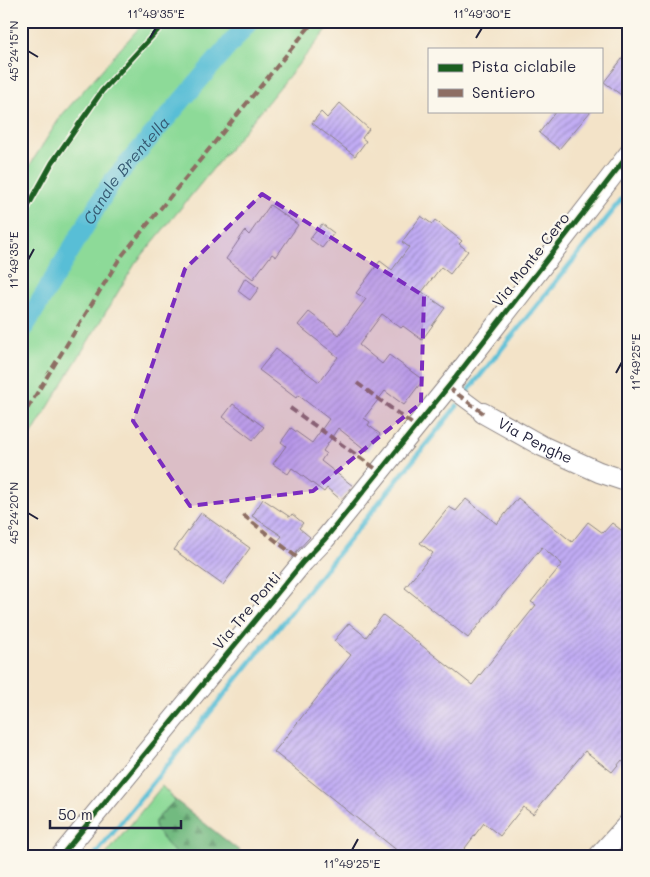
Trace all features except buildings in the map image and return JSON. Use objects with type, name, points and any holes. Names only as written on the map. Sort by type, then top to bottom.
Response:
[{"type":"street","name":"Via Monte Cero","points":[[450,384],[629,154]]},
{"type":"street","name":"Via Penghe","points":[[450,384],[483,413],[542,446],[599,472],[629,482]]},
{"type":"street","name":"Via Tre Ponti","points":[[61,856],[450,384]]},
{"type":"street","points":[[599,856],[629,823]]},
{"type":"highlighted area","points":[[262,194],[424,296],[421,403],[313,491],[190,506],[133,421],[185,269]]},
{"type":"green space","points":[[145,21],[334,21],[135,264],[21,452],[21,179],[61,116]]},
{"type":"green space","points":[[162,786],[175,800],[155,821],[155,829],[174,852],[174,856],[105,856]]},
{"type":"green space","points":[[175,800],[246,856],[174,856],[174,852],[155,829],[155,821]]},
{"type":"waterway","name":"Canale Brentella","points":[[21,333],[111,183],[250,21]]},
{"type":"waterway","points":[[467,392],[629,191]]},
{"type":"waterway","points":[[94,856],[457,406]]},
{"type":"marked path","points":[[21,419],[120,258],[314,21]]},
{"type":"marked path","points":[[357,383],[415,426]]},
{"type":"marked path","points":[[448,387],[483,413]]},
{"type":"marked path","points":[[290,408],[379,471]]},
{"type":"marked path","points":[[243,515],[303,562]]},
{"type":"cycle path","points":[[21,219],[52,163],[102,91],[166,21]]},
{"type":"cycle path","points":[[61,856],[303,562],[325,539],[452,382],[629,154]]}]
